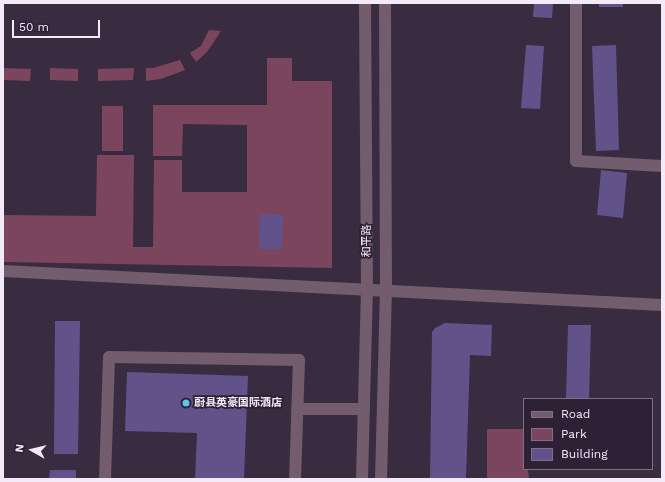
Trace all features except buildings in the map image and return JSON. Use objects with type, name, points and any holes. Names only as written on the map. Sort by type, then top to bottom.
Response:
[{"type":"street","name":"和平路","points":[[362,479],[367,290],[366,3]]},
{"type":"street","name":"和平路","points":[[381,479],[386,291],[385,3]]},
{"type":"street","points":[[576,3],[576,161],[662,166]]},
{"type":"street","points":[[3,271],[662,305]]},
{"type":"street","points":[[105,479],[109,357],[298,360],[295,479]]},
{"type":"street","points":[[297,408],[364,409]]},
{"type":"green space","points":[[209,30],[221,31],[207,52],[196,62],[190,53],[201,46]]},
{"type":"green space","points":[[267,58],[292,58],[292,81],[332,81],[332,268],[3,262],[3,215],[96,216],[97,155],[134,155],[133,247],[153,247],[154,160],[182,160],[182,192],[247,192],[247,125],[183,124],[182,156],[153,156],[153,105],[267,105]]},
{"type":"green space","points":[[180,60],[185,70],[161,79],[146,81],[146,68],[153,68]]},
{"type":"green space","points":[[3,68],[31,69],[30,81],[3,80]]},
{"type":"green space","points":[[50,68],[78,69],[78,81],[50,80]]},
{"type":"green space","points":[[134,68],[133,80],[98,81],[98,69]]},
{"type":"green space","points":[[102,106],[123,106],[123,151],[102,151]]},
{"type":"green space","points":[[487,429],[523,429],[523,470],[528,470],[529,479],[487,479]]},
{"type":"place","name":"蔚县英豪国际酒店","points":[[186,403]]}]
